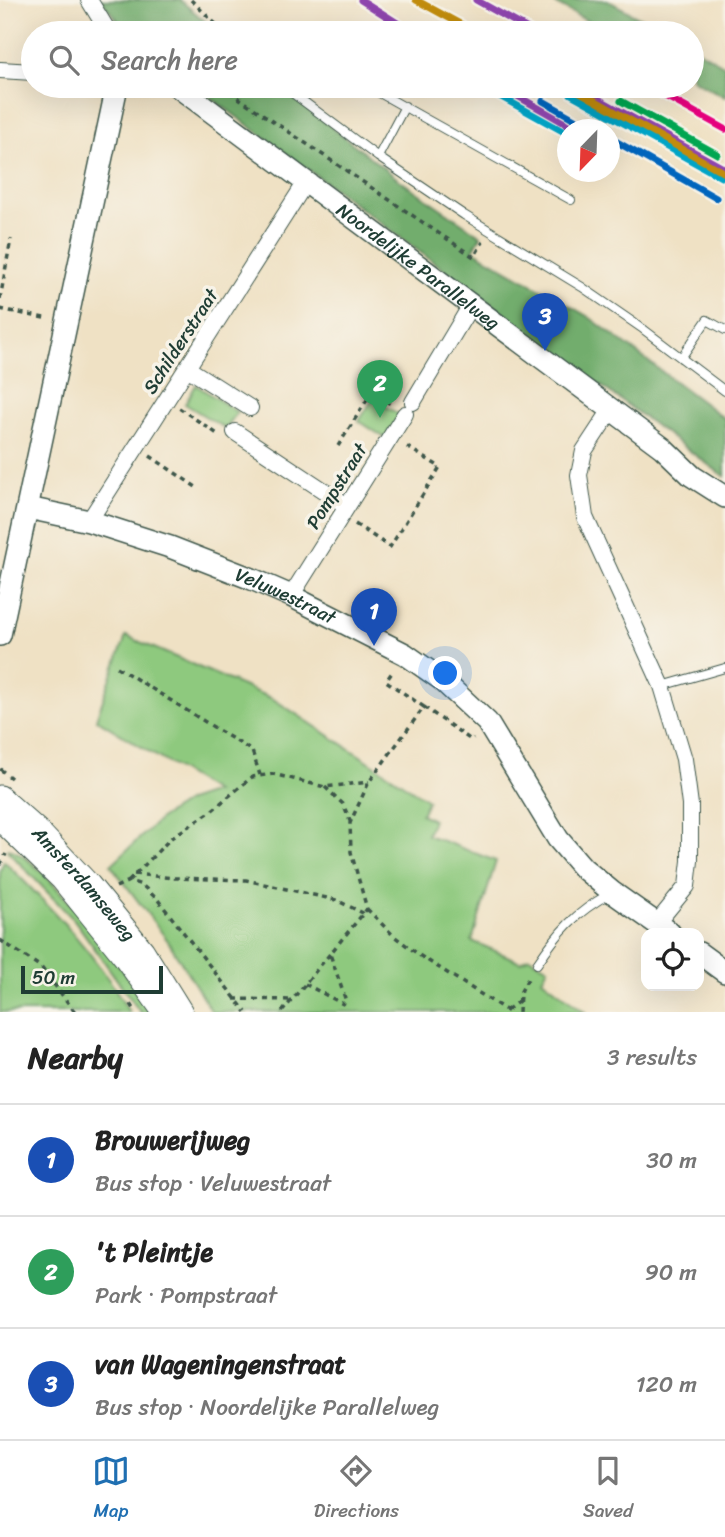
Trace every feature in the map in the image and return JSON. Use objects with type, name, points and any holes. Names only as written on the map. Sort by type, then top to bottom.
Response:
[{"type":"main road","name":"Amsterdamseweg","points":[[0,797],[39,832],[89,885],[143,951],[181,1012]]},
{"type":"main road","name":"Amsterdamseweg","points":[[0,819],[6,845],[62,879],[125,957],[164,1012]]},
{"type":"street","points":[[89,0],[102,21]]},
{"type":"street","points":[[0,70],[21,71]]},
{"type":"street","points":[[0,635],[114,98]]},
{"type":"street","name":"Noordelijke Parallelweg","points":[[193,98],[663,448],[692,476],[725,497]]},
{"type":"street","name":"Schilderstraat","points":[[89,522],[306,182]]},
{"type":"street","name":"Pompstraat","points":[[292,596],[343,508],[392,437],[471,305]]},
{"type":"street","points":[[187,368],[250,408]]},
{"type":"street","points":[[609,408],[607,416],[584,451],[579,475],[584,517],[662,686],[684,759],[691,805],[687,886],[664,928]]},
{"type":"street","points":[[235,432],[343,508]]},
{"type":"street","name":"Veluwestraat","points":[[28,508],[89,522],[170,547],[292,596],[405,654],[442,680],[487,722],[558,839],[583,868],[662,928]]},
{"type":"street","points":[[704,957],[725,972]]},
{"type":"lane","points":[[299,98],[378,157],[464,215],[582,287],[725,391]]},
{"type":"lane","points":[[390,98],[571,201]]},
{"type":"lane","points":[[378,157],[405,106]]},
{"type":"lane","points":[[681,358],[707,320],[725,330]]},
{"type":"lane","points":[[662,686],[725,668]]},
{"type":"lane","points":[[537,964],[554,939],[582,909],[612,892]]},
{"type":"path","points":[[191,0],[213,21]]},
{"type":"path","points":[[239,98],[474,257],[485,238]]},
{"type":"path","points":[[0,299],[11,239]]},
{"type":"path","points":[[0,309],[67,323]]},
{"type":"path","name":"Pompstraat","points":[[338,446],[372,392],[409,408]]},
{"type":"path","points":[[167,400],[229,441],[235,432]]},
{"type":"path","points":[[343,508],[390,547],[440,467],[392,437]]},
{"type":"path","points":[[136,447],[199,489]]},
{"type":"path","points":[[405,654],[386,681],[471,740],[487,722]]},
{"type":"path","points":[[117,667],[252,751],[260,775]]},
{"type":"path","points":[[350,823],[369,782],[424,707]]},
{"type":"path","points":[[116,887],[129,881],[171,838],[210,812],[245,781],[260,775],[284,775],[325,787],[369,782]]},
{"type":"path","points":[[325,787],[348,811],[351,852],[365,911]]},
{"type":"path","points":[[0,865],[6,845]]},
{"type":"path","points":[[134,874],[246,880],[320,895],[365,911],[419,955],[508,1011],[519,1001]]},
{"type":"path","points":[[129,881],[142,885],[158,900],[246,1012]]},
{"type":"path","points":[[282,1012],[365,911]]},
{"type":"path","points":[[0,940],[41,967],[75,1012]]},
{"type":"path","points":[[305,984],[343,1004],[346,1001],[330,954]]},
{"type":"path","points":[[519,1012],[519,1001],[526,981],[537,964]]},
{"type":"path","points":[[125,996],[136,1012]]},
{"type":"path","points":[[234,999],[292,1000]]},
{"type":"green space","points":[[101,0],[180,0],[205,21],[118,21]]},
{"type":"green space","points":[[549,0],[607,0],[646,21],[587,21]]},
{"type":"green space","points":[[704,53],[725,66],[725,97],[704,86]]},
{"type":"green space","points":[[211,98],[294,98],[398,179],[481,236],[473,250],[589,317],[725,419],[725,477]]},
{"type":"green space","points":[[196,385],[237,412],[226,429],[185,404]]},
{"type":"green space","points":[[373,399],[400,415],[385,438],[359,421]]},
{"type":"green space","points":[[126,636],[273,699],[428,800],[421,814],[433,820],[427,835],[496,861],[472,941],[521,962],[529,957],[548,968],[542,979],[585,1012],[212,1012],[168,941],[111,865],[161,818],[188,801],[215,792],[96,719]]},
{"type":"green space","points":[[8,849],[23,856],[63,894],[154,1012],[140,1012],[75,921]]},
{"type":"green space","points":[[4,861],[88,951],[129,1012],[0,1012],[0,871]]},
{"type":"transit line","points":[[361,0],[394,21]]},
{"type":"transit line","points":[[416,0],[455,21]]},
{"type":"transit line","points":[[476,0],[514,21]]},
{"type":"transit line","points":[[503,98],[557,128]]},
{"type":"transit line","points":[[521,98],[558,119]]},
{"type":"transit line","points":[[578,98],[721,177]]},
{"type":"transit line","points":[[591,98],[725,173]]},
{"type":"transit line","points":[[597,98],[725,169]]},
{"type":"transit line","points":[[669,98],[725,129]]},
{"type":"transit line","points":[[543,101],[575,119]]},
{"type":"transit line","points":[[621,101],[717,154]]},
{"type":"transit line","points":[[620,144],[716,198]]},
{"type":"place","name":"van Wageningenstraat","points":[[545,351]]},
{"type":"place","name":"'t Pleintje","points":[[380,418]]},
{"type":"place","name":"Brouwerijweg","points":[[374,646]]}]
